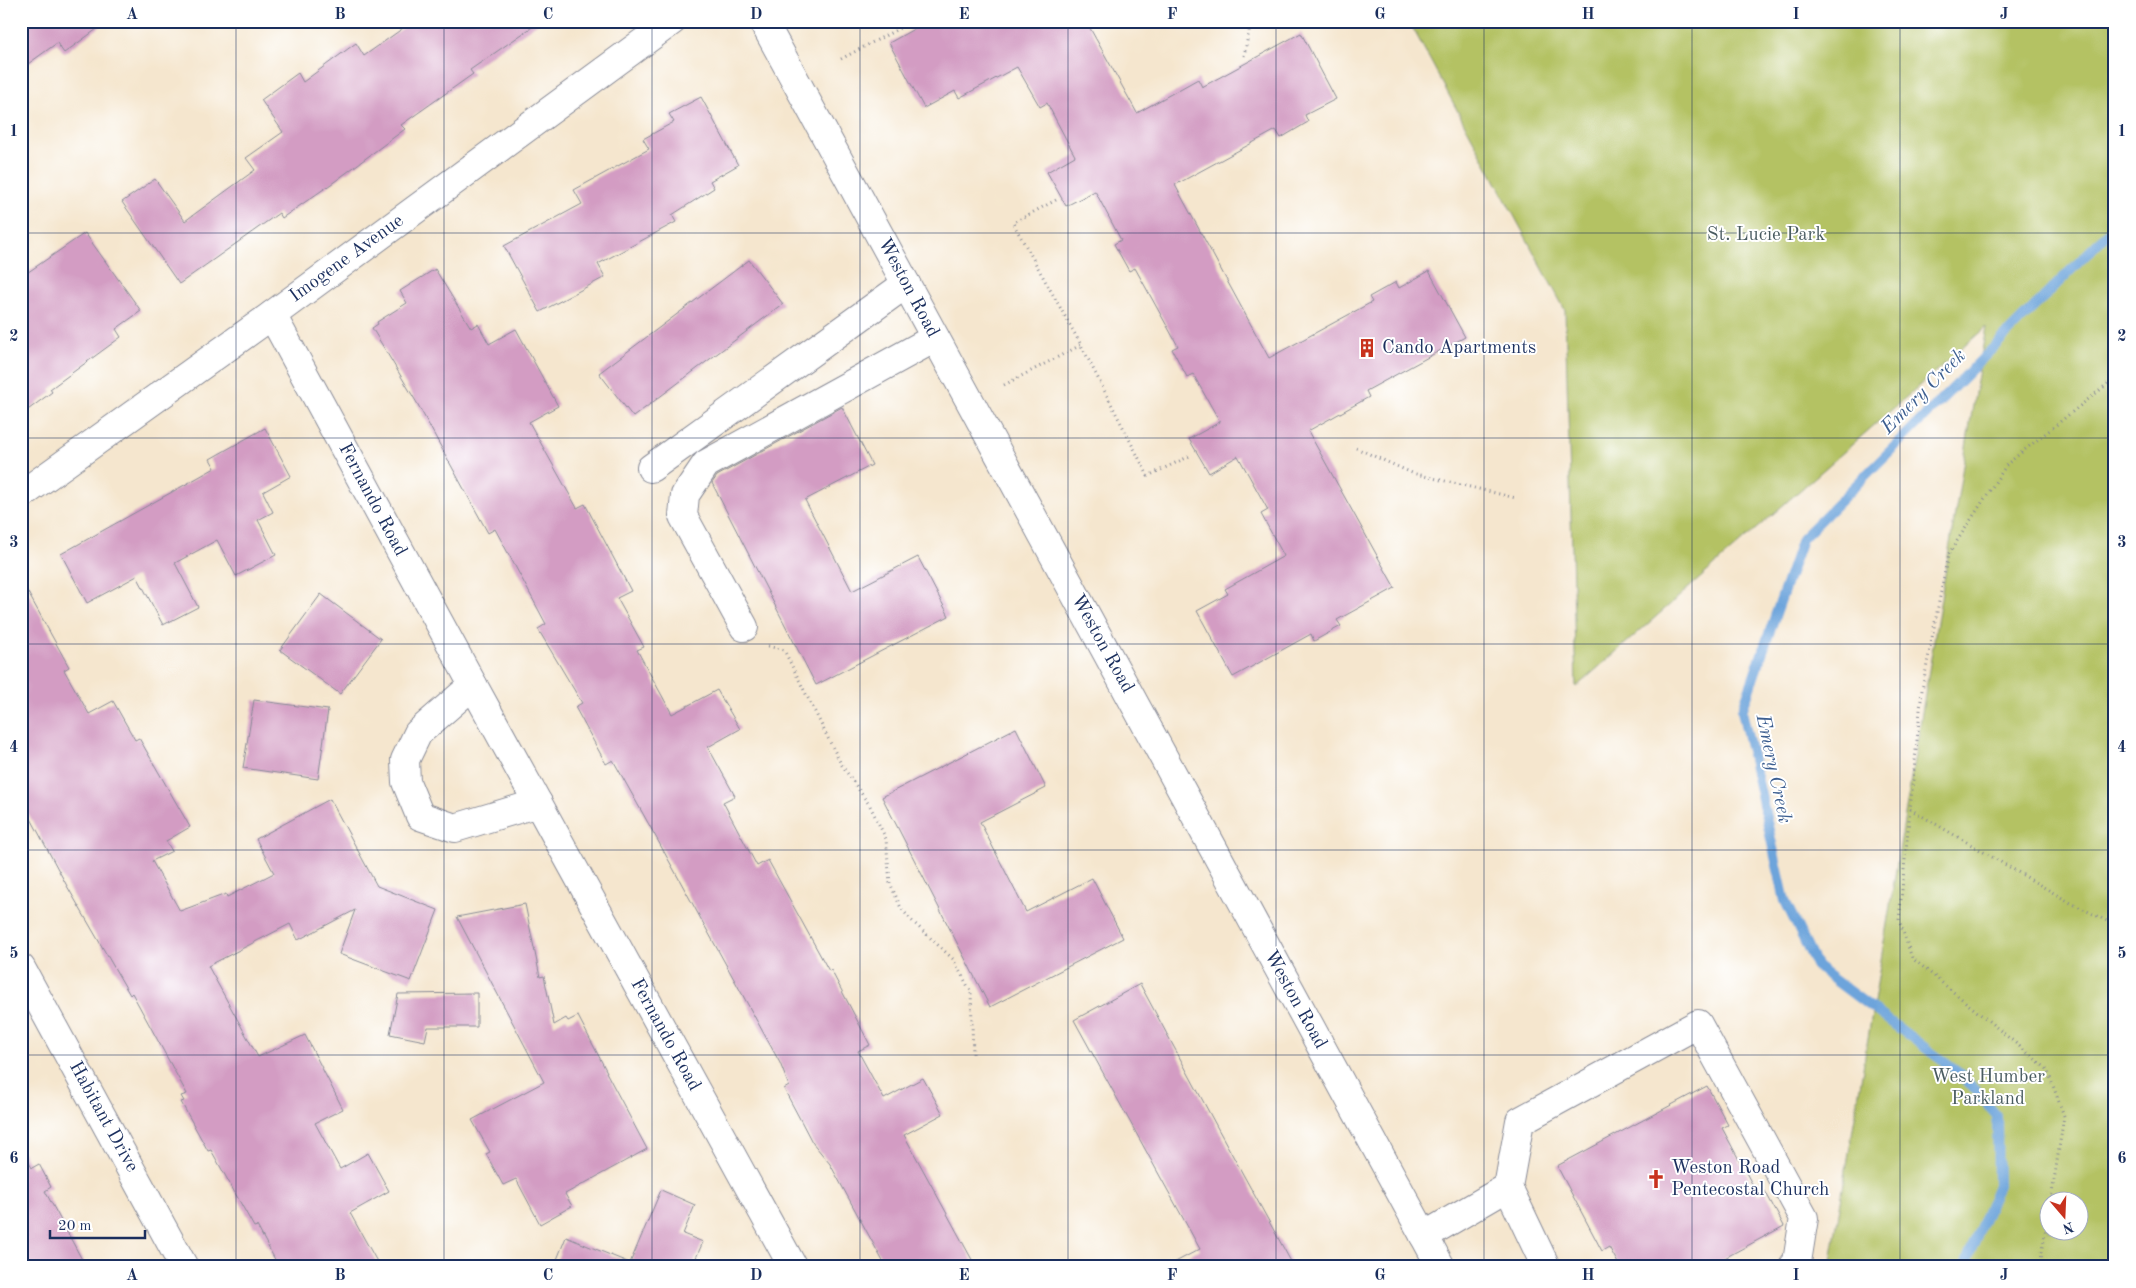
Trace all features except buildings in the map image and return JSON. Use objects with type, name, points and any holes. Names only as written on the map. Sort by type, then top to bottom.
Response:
[{"type":"street","name":"Imogene Avenue","points":[[21,495],[272,315],[672,21]]},
{"type":"street","name":"Weston Road","points":[[763,21],[1441,1267]]},
{"type":"street","points":[[651,468],[906,284]]},
{"type":"street","name":"Fernando Road","points":[[272,315],[793,1267]]},
{"type":"street","points":[[744,627],[683,516],[684,495],[706,464],[935,338]]},
{"type":"street","points":[[473,685],[418,734],[405,760],[406,782],[420,816],[455,828],[538,803]]},
{"type":"street","name":"Habitant Drive","points":[[21,968],[184,1267]]},
{"type":"street","points":[[1546,1267],[1508,1187],[1520,1120],[1698,1024],[1804,1218],[1797,1262],[1793,1267]]},
{"type":"street","points":[[1424,1236],[1508,1187]]},
{"type":"path","points":[[841,59],[913,21]]},
{"type":"path","points":[[1244,56],[1251,21]]},
{"type":"path","points":[[1056,200],[1013,223],[1081,345],[1148,476],[1190,456]]},
{"type":"path","points":[[1004,384],[1081,345]]},
{"type":"path","points":[[2053,1190],[2064,1116],[2047,1069],[1912,958],[1899,920],[1922,690],[1948,555],[2007,464],[2115,378]]},
{"type":"path","points":[[1356,448],[1412,474],[1516,498]]},
{"type":"path","points":[[744,627],[766,646],[784,650],[841,764],[870,806],[886,839],[890,883],[901,908],[911,920],[953,959],[972,992],[973,1054]]},
{"type":"path","points":[[1910,810],[2069,902],[2115,925]]},
{"type":"path","points":[[2040,1267],[2044,1240]]},
{"type":"green space","points":[[1409,21],[2115,21],[2115,1267],[1830,1267],[1986,327],[1576,687],[1565,310]]},
{"type":"waterway","name":"Emery Creek","points":[[1964,1267],[1998,1185],[1997,1116],[1963,1076],[1817,967],[1785,901],[1742,711],[1802,539],[2115,226]]},
{"type":"place","name":"Cando Apartments","points":[[1367,348]]},
{"type":"place","name":"Weston Road Pentecostal Church","points":[[1656,1179]]},
{"type":"park label","name":"St. Lucie Park","points":[[1766,235]]},
{"type":"park label","name":"West Humber Parkland","points":[[1988,1088]]}]
